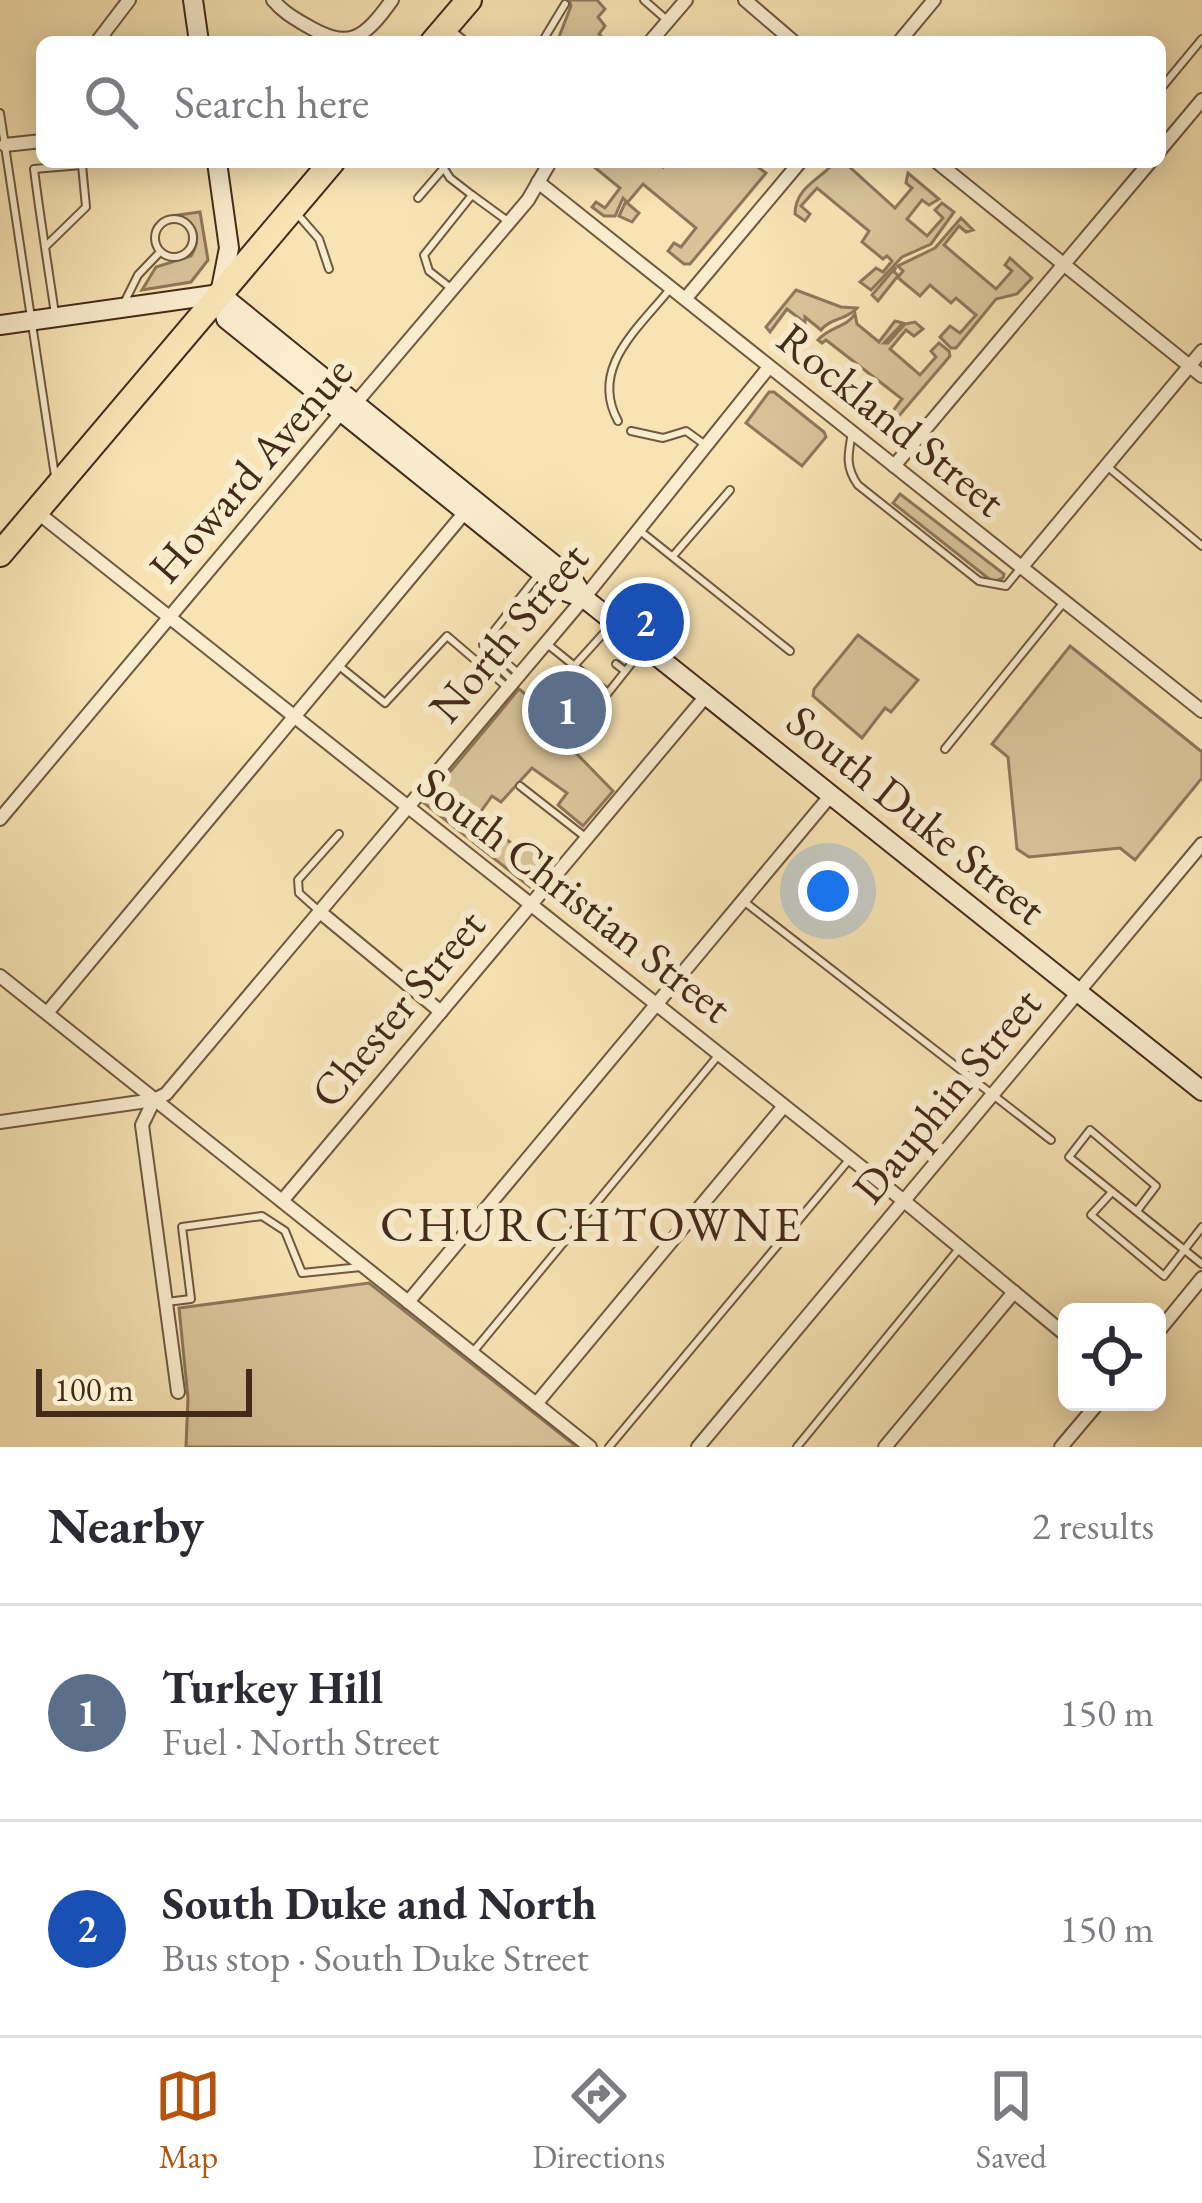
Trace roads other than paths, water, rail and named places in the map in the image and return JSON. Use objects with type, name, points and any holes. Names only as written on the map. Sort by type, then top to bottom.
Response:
[{"type":"highway","points":[[450,36],[469,0]]},
{"type":"highway","points":[[0,554],[327,168]]},
{"type":"main road","points":[[193,0],[198,36]]},
{"type":"main road","points":[[0,325],[220,294],[229,248],[218,168]]},
{"type":"main road","name":"South Duke Street","points":[[220,294],[465,512],[564,591],[584,598],[1202,1090]]},
{"type":"main road","name":"South Duke Street","points":[[347,409],[573,580],[584,598]]},
{"type":"street","points":[[102,36],[129,0]]},
{"type":"street","points":[[273,0],[282,11],[326,36]]},
{"type":"street","points":[[358,36],[392,0]]},
{"type":"street","points":[[655,36],[686,0]]},
{"type":"street","points":[[745,0],[787,36]]},
{"type":"street","points":[[903,36],[934,0]]},
{"type":"street","points":[[1166,143],[1202,100]]},
{"type":"street","points":[[5,146],[36,142]]},
{"type":"street","name":"Howard Avenue","points":[[0,819],[452,290],[546,168]]},
{"type":"street","points":[[686,298],[795,168]]},
{"type":"street","points":[[944,168],[1202,376]]},
{"type":"street","points":[[894,466],[1145,168]]},
{"type":"street","name":"Rockland Street","points":[[538,182],[1202,712]]},
{"type":"street","points":[[1021,568],[1202,351]]},
{"type":"street","name":"North Street","points":[[154,1100],[166,1094],[408,808],[769,367]]},
{"type":"street","name":"South Christian Street","points":[[36,512],[1058,1329]]},
{"type":"street","points":[[47,1013],[465,512]]},
{"type":"street","name":"Chester Street","points":[[282,1201],[706,695]]},
{"type":"street","points":[[408,1302],[831,795]]},
{"type":"street","name":"Dauphin Street","points":[[698,1447],[1202,844]]},
{"type":"street","points":[[320,912],[441,1012]]},
{"type":"street","points":[[0,976],[590,1447]]},
{"type":"street","points":[[0,1123],[154,1100]]},
{"type":"street","points":[[154,1100],[142,1125],[178,1392]]},
{"type":"street","points":[[536,1404],[784,1106]]},
{"type":"street","points":[[1166,1322],[1202,1278]]},
{"type":"street","points":[[885,1447],[1014,1292]]},
{"type":"street","points":[[1061,1447],[1091,1411]]},
{"type":"lane","points":[[644,0],[668,21]]},
{"type":"lane","points":[[546,36],[565,4]]},
{"type":"lane","points":[[1166,82],[1202,39]]},
{"type":"lane","points":[[0,113],[56,485]]},
{"type":"lane","points":[[46,168],[34,169],[56,317]]},
{"type":"lane","points":[[45,247],[86,207],[82,168]]},
{"type":"lane","points":[[418,198],[440,168]]},
{"type":"lane","points":[[445,168],[509,222]]},
{"type":"lane","points":[[452,290],[429,271],[424,254],[472,195]]},
{"type":"lane","points":[[292,209],[320,239],[329,269]]},
{"type":"lane","points":[[174,220],[186,224],[193,240],[188,251],[171,257],[160,252],[155,241],[158,228],[174,220]]},
{"type":"lane","points":[[122,308],[138,274],[160,252]]},
{"type":"lane","points":[[618,421],[608,403],[608,378],[621,350],[672,286]]},
{"type":"lane","points":[[631,431],[652,438],[686,431],[706,446]]},
{"type":"lane","points":[[852,433],[847,459],[849,474],[858,485],[979,581],[1006,586],[1021,568]]},
{"type":"lane","points":[[1106,466],[1202,546]]},
{"type":"lane","points":[[673,556],[730,490]]},
{"type":"lane","points":[[639,530],[790,651]]},
{"type":"lane","points":[[514,681],[487,656],[488,648],[540,572]]},
{"type":"lane","points":[[945,749],[1064,602]]},
{"type":"lane","points":[[574,666],[614,622]]},
{"type":"lane","points":[[338,665],[385,704],[447,636],[514,681]]},
{"type":"lane","points":[[546,643],[608,693],[645,646]]},
{"type":"lane","points":[[593,646],[602,652]]},
{"type":"lane","points":[[584,655],[594,663]]},
{"type":"lane","points":[[503,659],[514,681]]},
{"type":"lane","points":[[616,664],[625,671]]},
{"type":"lane","points":[[609,674],[618,680]]},
{"type":"lane","points":[[520,786],[586,838]]},
{"type":"lane","points":[[320,912],[299,893],[298,880],[339,834]]},
{"type":"lane","points":[[743,901],[1051,1140]]},
{"type":"lane","points":[[473,1353],[720,1054]]},
{"type":"lane","points":[[1137,1210],[1156,1186],[1090,1130],[1070,1157],[1202,1264]]},
{"type":"lane","points":[[609,1447],[850,1158]]},
{"type":"lane","points":[[1112,1192],[1091,1215],[1164,1276],[1202,1227]]},
{"type":"lane","points":[[165,1302],[191,1299],[182,1226],[262,1216],[285,1231],[302,1273],[365,1267]]},
{"type":"lane","points":[[797,1447],[960,1247]]},
{"type":"place","name":"South Duke and North","points":[[645,622]]},
{"type":"place","name":"Turkey Hill","points":[[567,710]]},
{"type":"district","name":"CHURCHTOWNE","points":[[592,1224]]}]
